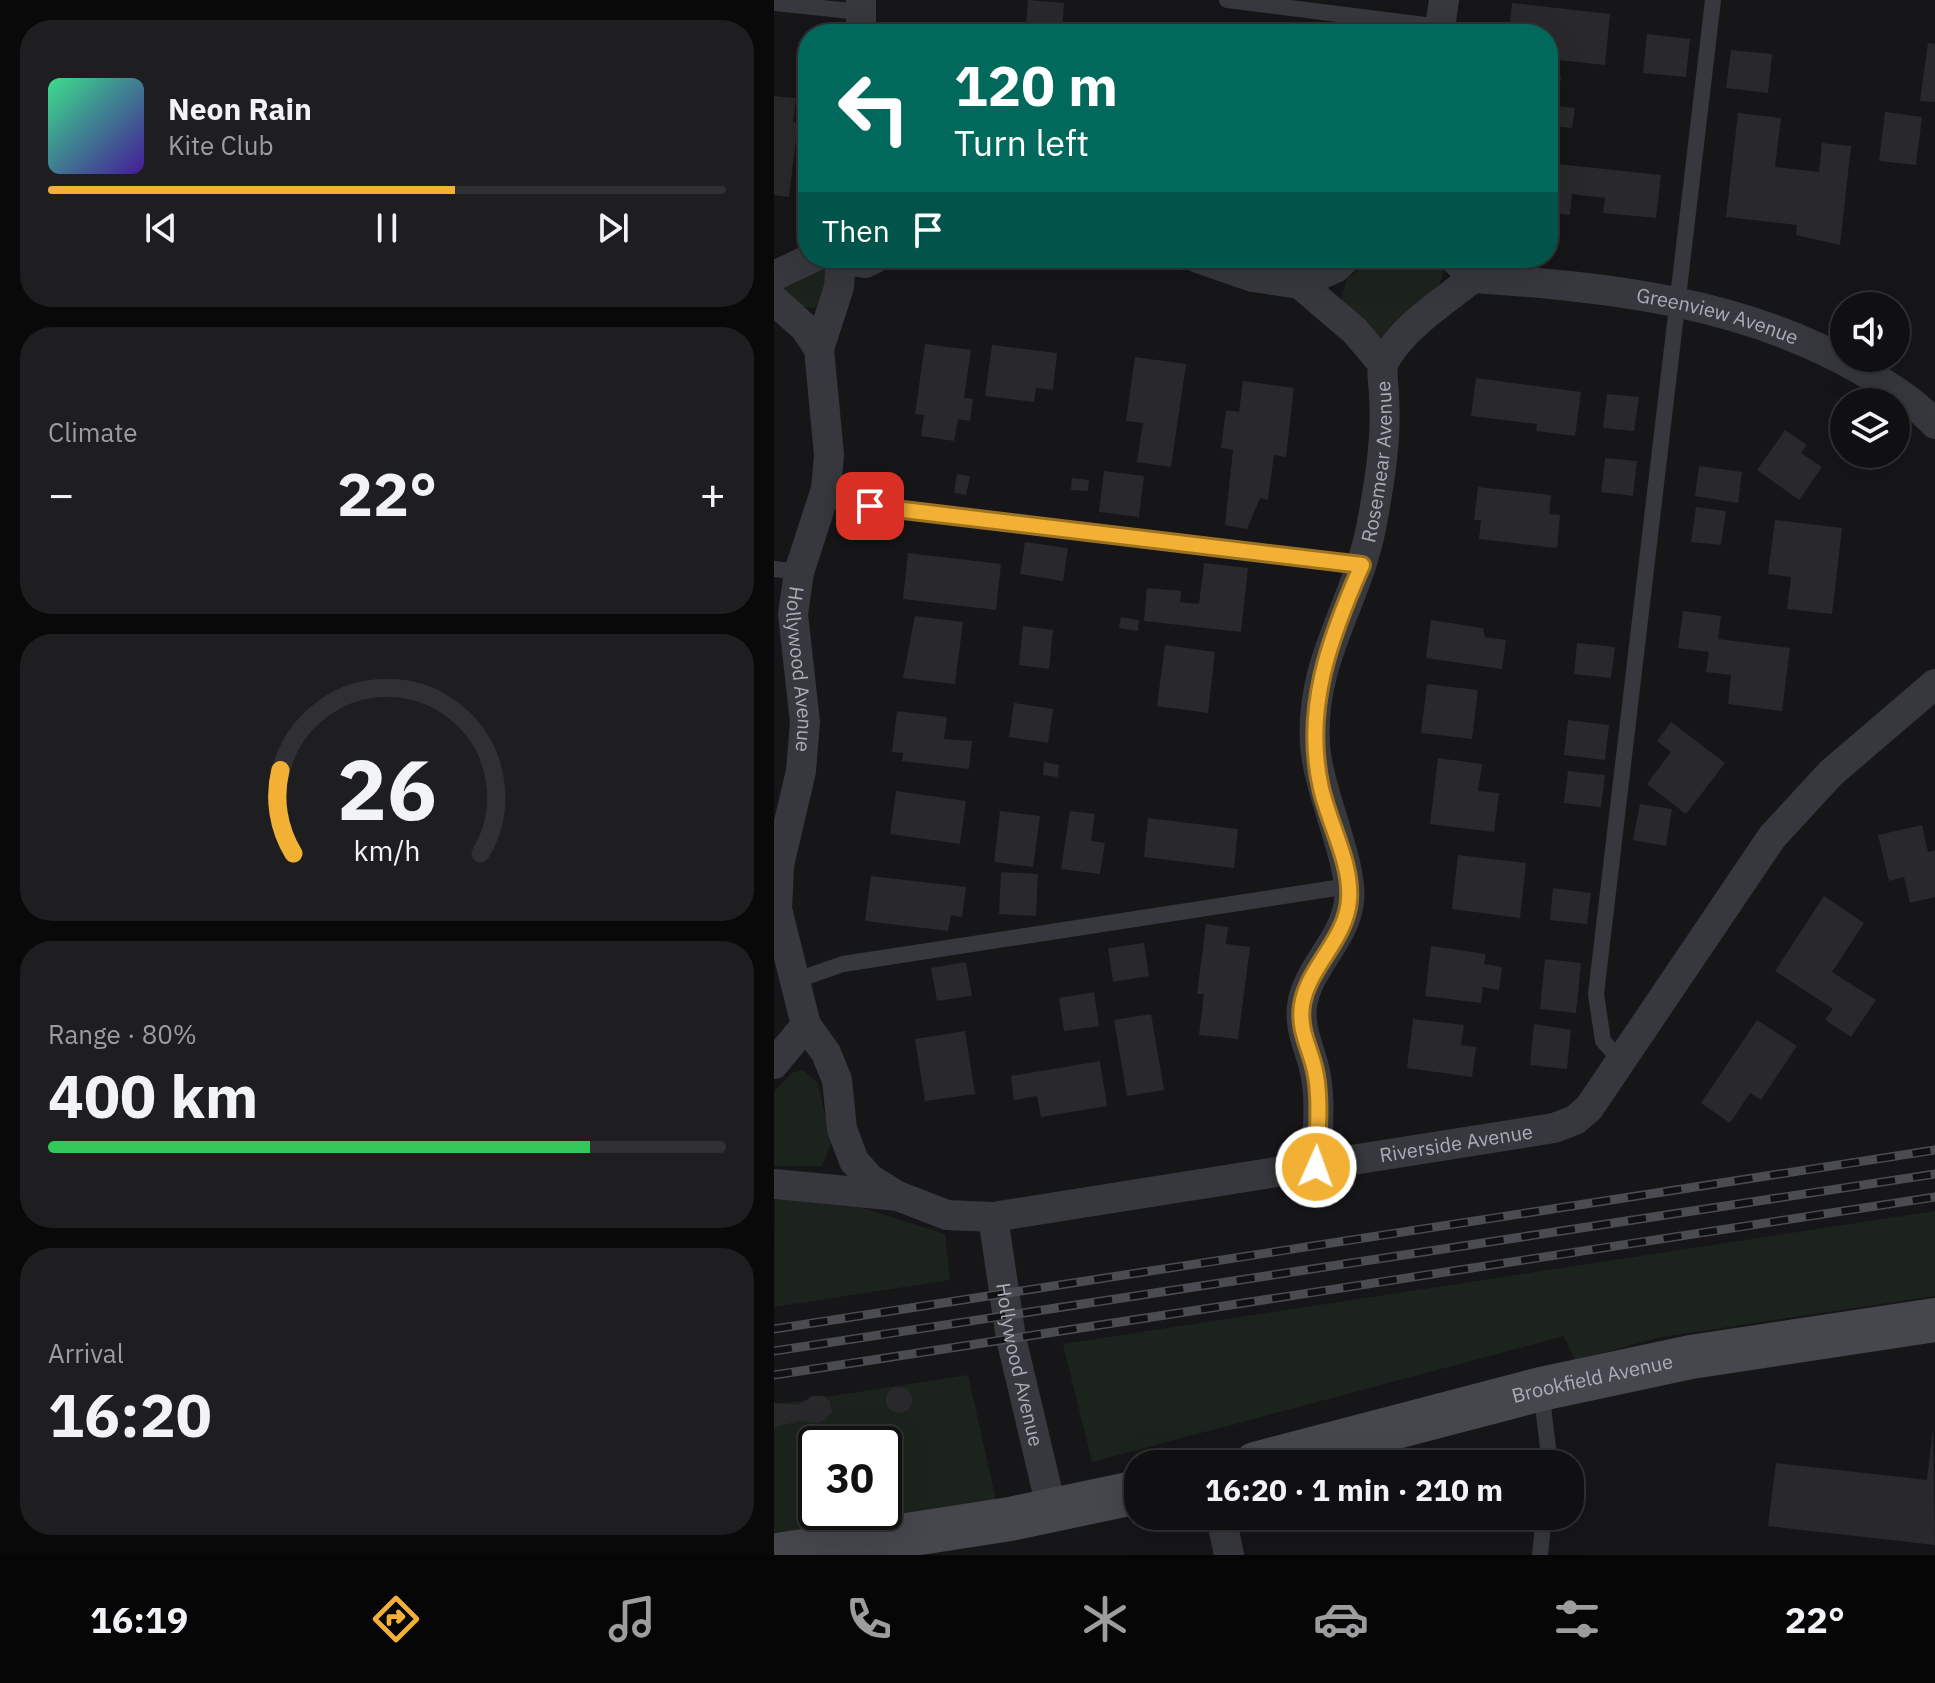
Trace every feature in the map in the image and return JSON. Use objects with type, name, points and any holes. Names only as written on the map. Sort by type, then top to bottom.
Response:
[{"type":"street","points":[[774,276],[800,268]]},
{"type":"street","name":"Hollywood Avenue","points":[[834,268],[839,287],[819,349],[828,428],[822,500],[786,570],[805,722],[801,771],[779,846],[777,909],[806,1025],[826,1053],[837,1080],[842,1129],[854,1161],[870,1179],[898,1196]]},
{"type":"street","points":[[1227,268],[1253,277],[1300,284],[1355,331],[1383,364]]},
{"type":"street","points":[[1300,284],[1335,268]]},
{"type":"street","name":"Greenview Avenue","points":[[1464,268],[1677,301],[1751,319],[1828,351],[1883,383],[1935,424]]},
{"type":"street","name":"Rosemear Avenue","points":[[1316,1167],[1319,1100],[1316,1073],[1301,1034],[1302,1004],[1312,977],[1340,930],[1349,903],[1349,886],[1321,788],[1315,743],[1316,698],[1338,620],[1362,565],[1380,469],[1385,405],[1383,364],[1400,340],[1464,268]]},
{"type":"street","points":[[774,300],[805,328],[819,349]]},
{"type":"street","name":"Riverside Avenue","points":[[774,1184],[898,1196],[947,1215],[993,1217],[1554,1128],[1575,1120],[1589,1108],[1772,837],[1831,773],[1935,684]]},
{"type":"street","points":[[774,1064],[806,1025]]},
{"type":"street","name":"Hollywood Avenue","points":[[993,1217],[1011,1338],[1052,1511]]},
{"type":"street","name":"Brookfield Avenue","points":[[1308,1450],[1541,1389],[1691,1357],[1935,1320]]},
{"type":"street","points":[[778,1555],[1052,1511],[1124,1495]]},
{"type":"street","points":[[1224,1530],[1229,1555]]},
{"type":"lane","points":[[1227,0],[1441,20]]},
{"type":"lane","points":[[1621,1061],[1603,1041],[1596,994],[1713,0]]},
{"type":"lane","points":[[774,3],[861,15]]},
{"type":"lane","points":[[822,500],[1362,565]]},
{"type":"lane","points":[[794,981],[843,964],[1349,886]]},
{"type":"lane","points":[[1541,1389],[1548,1450]]},
{"type":"lane","points":[[1540,1555],[1543,1530]]},
{"type":"shaded area","points":[[821,268],[828,272],[820,301],[814,308],[800,306],[781,288]]},
{"type":"shaded area","points":[[1361,268],[1444,269],[1441,280],[1427,301],[1388,335],[1380,338],[1340,302],[1347,279]]},
{"type":"shaded area","points":[[803,1070],[818,1083],[831,1143],[822,1166],[774,1166],[774,1092],[792,1073]]},
{"type":"shaded area","points":[[775,1199],[863,1208],[945,1234],[950,1280],[774,1307]]},
{"type":"shaded area","points":[[1935,1211],[1935,1296],[1662,1337],[1575,1360],[1564,1336],[1137,1450],[1124,1450],[1124,1453],[1092,1462],[1063,1344]]},
{"type":"shaded area","points":[[968,1375],[997,1504],[902,1518],[902,1426],[798,1426],[798,1530],[826,1530],[774,1538],[774,1405]]},
{"type":"building","points":[[1028,0],[1064,3],[1063,24],[1026,24]]},
{"type":"building","points":[[1512,3],[1610,14],[1605,65],[1558,60],[1558,24],[1510,24]]},
{"type":"building","points":[[1647,34],[1690,39],[1686,77],[1643,73]]},
{"type":"building","points":[[1928,43],[1935,44],[1935,102],[1920,101]]},
{"type":"building","points":[[1731,50],[1772,54],[1768,93],[1726,88]]},
{"type":"building","points":[[774,96],[796,98],[793,122],[798,123],[789,197],[774,195]]},
{"type":"building","points":[[1558,106],[1575,108],[1572,128],[1558,127]]},
{"type":"building","points":[[1885,112],[1922,117],[1916,165],[1879,161]]},
{"type":"building","points":[[1738,113],[1781,118],[1775,167],[1819,172],[1822,143],[1851,146],[1840,245],[1796,235],[1797,225],[1726,217]]},
{"type":"building","points":[[1558,164],[1661,175],[1656,218],[1603,213],[1605,198],[1572,194],[1570,215],[1558,213]]},
{"type":"building","points":[[925,344],[971,350],[964,398],[973,399],[970,421],[958,419],[954,441],[921,436],[924,415],[915,414]]},
{"type":"building","points":[[992,345],[1057,353],[1053,390],[1036,388],[1034,402],[985,396]]},
{"type":"building","points":[[1135,357],[1186,364],[1171,467],[1137,462],[1143,423],[1126,421]]},
{"type":"building","points":[[1476,378],[1581,392],[1575,436],[1536,431],[1537,424],[1471,416]]},
{"type":"building","points":[[1243,381],[1294,388],[1286,457],[1274,455],[1268,500],[1260,498],[1247,529],[1225,525],[1233,450],[1221,448],[1226,410],[1239,412]]},
{"type":"building","points":[[1607,394],[1639,397],[1634,431],[1603,428]]},
{"type":"building","points":[[1785,430],[1807,445],[1801,453],[1822,467],[1799,500],[1757,470]]},
{"type":"building","points":[[1605,458],[1637,461],[1633,496],[1601,492]]},
{"type":"building","points":[[1699,466],[1742,472],[1738,503],[1695,496]]},
{"type":"building","points":[[1104,471],[1144,476],[1139,517],[1099,512]]},
{"type":"building","points":[[957,474],[970,476],[966,495],[954,493]]},
{"type":"building","points":[[1072,478],[1089,480],[1088,491],[1071,490]]},
{"type":"building","points":[[1478,487],[1551,495],[1549,514],[1560,515],[1557,548],[1479,539],[1481,520],[1474,520]]},
{"type":"building","points":[[1696,507],[1726,511],[1721,545],[1691,542]]},
{"type":"building","points":[[1775,520],[1842,528],[1832,614],[1787,609],[1791,577],[1768,574]]},
{"type":"building","points":[[1025,542],[1068,548],[1063,581],[1020,574]]},
{"type":"building","points":[[908,553],[1001,564],[996,610],[903,599]]},
{"type":"building","points":[[1204,563],[1248,568],[1241,632],[1144,621],[1147,588],[1181,591],[1180,602],[1199,604]]},
{"type":"building","points":[[1683,611],[1721,616],[1718,639],[1790,648],[1782,711],[1728,704],[1731,675],[1706,672],[1709,652],[1678,648]]},
{"type":"building","points":[[915,616],[963,622],[955,684],[903,678]]},
{"type":"building","points":[[1121,617],[1139,620],[1138,631],[1119,628]]},
{"type":"building","points":[[1431,620],[1483,628],[1485,637],[1506,640],[1502,669],[1426,658]]},
{"type":"building","points":[[1023,626],[1053,630],[1049,669],[1019,665]]},
{"type":"building","points":[[1577,643],[1615,647],[1611,678],[1574,674]]},
{"type":"building","points":[[1165,645],[1215,652],[1208,713],[1157,706]]},
{"type":"building","points":[[1427,684],[1478,690],[1472,739],[1421,733]]},
{"type":"building","points":[[1014,703],[1053,709],[1048,743],[1009,737]]},
{"type":"building","points":[[897,711],[947,717],[944,739],[972,741],[969,769],[902,761],[903,753],[892,752]]},
{"type":"building","points":[[1568,720],[1609,725],[1605,760],[1564,755]]},
{"type":"building","points":[[1671,722],[1725,763],[1686,814],[1647,784],[1671,752],[1657,741]]},
{"type":"building","points":[[1438,758],[1482,764],[1478,791],[1499,793],[1494,832],[1430,824]]},
{"type":"building","points":[[1044,762],[1059,765],[1058,777],[1043,775]]},
{"type":"building","points":[[1568,771],[1605,775],[1601,807],[1564,803]]},
{"type":"building","points":[[896,791],[966,801],[960,844],[890,834]]},
{"type":"building","points":[[1640,804],[1672,809],[1666,846],[1633,840]]},
{"type":"building","points":[[1000,811],[1040,816],[1033,867],[994,862]]},
{"type":"building","points":[[1070,811],[1095,814],[1091,841],[1105,843],[1100,874],[1061,869]]},
{"type":"building","points":[[1148,818],[1238,829],[1234,868],[1144,857]]},
{"type":"building","points":[[1922,825],[1928,852],[1935,850],[1935,897],[1910,903],[1904,877],[1889,881],[1878,835]]},
{"type":"building","points":[[1458,855],[1526,863],[1520,918],[1452,909]]},
{"type":"building","points":[[1001,872],[1038,874],[1036,916],[999,914]]},
{"type":"building","points":[[871,876],[966,887],[962,917],[951,915],[948,931],[865,921]]},
{"type":"building","points":[[1553,888],[1591,893],[1587,924],[1550,920]]},
{"type":"building","points":[[1824,896],[1864,923],[1832,972],[1876,1000],[1851,1037],[1825,1020],[1833,1009],[1775,971]]},
{"type":"building","points":[[1206,924],[1228,927],[1226,944],[1250,947],[1238,1039],[1199,1035],[1204,994],[1197,994]]},
{"type":"building","points":[[1144,943],[1149,976],[1113,982],[1108,948]]},
{"type":"building","points":[[1431,946],[1486,954],[1484,964],[1502,967],[1499,990],[1483,987],[1481,1003],[1425,996]]},
{"type":"building","points":[[1545,959],[1581,963],[1576,1013],[1540,1009]]},
{"type":"building","points":[[966,962],[972,996],[937,1001],[931,968]]},
{"type":"building","points":[[1094,992],[1099,1026],[1064,1031],[1059,998]]},
{"type":"building","points":[[1151,1014],[1164,1090],[1127,1096],[1114,1020]]},
{"type":"building","points":[[1413,1019],[1464,1025],[1461,1045],[1476,1047],[1472,1077],[1407,1068]]},
{"type":"building","points":[[1757,1020],[1797,1046],[1761,1100],[1750,1093],[1730,1123],[1701,1103]]},
{"type":"building","points":[[1534,1024],[1571,1030],[1567,1069],[1530,1065]]},
{"type":"building","points":[[965,1031],[975,1094],[925,1101],[915,1039]]},
{"type":"building","points":[[1100,1061],[1107,1106],[1041,1117],[1037,1096],[1014,1100],[1011,1076]]},
{"type":"building","points":[[899,1387],[908,1391],[912,1400],[908,1409],[899,1413],[890,1409],[886,1400],[890,1391]]},
{"type":"building","points":[[812,1396],[824,1396],[830,1402],[832,1412],[825,1420],[816,1423],[800,1421],[774,1427],[774,1403],[799,1405]]},
{"type":"building","points":[[1933,1429],[1935,1545],[1768,1526],[1776,1463],[1927,1480]]},
{"type":"railway","points":[[774,1329],[1935,1150]]},
{"type":"railway","points":[[774,1351],[1935,1174]]},
{"type":"railway","points":[[774,1375],[1935,1197]]},
{"type":"route","points":[[870,506],[1362,565],[1338,620],[1316,698],[1315,743],[1321,788],[1349,886],[1349,903],[1340,930],[1312,977],[1302,1004],[1301,1034],[1316,1073],[1319,1100],[1316,1167]]}]
